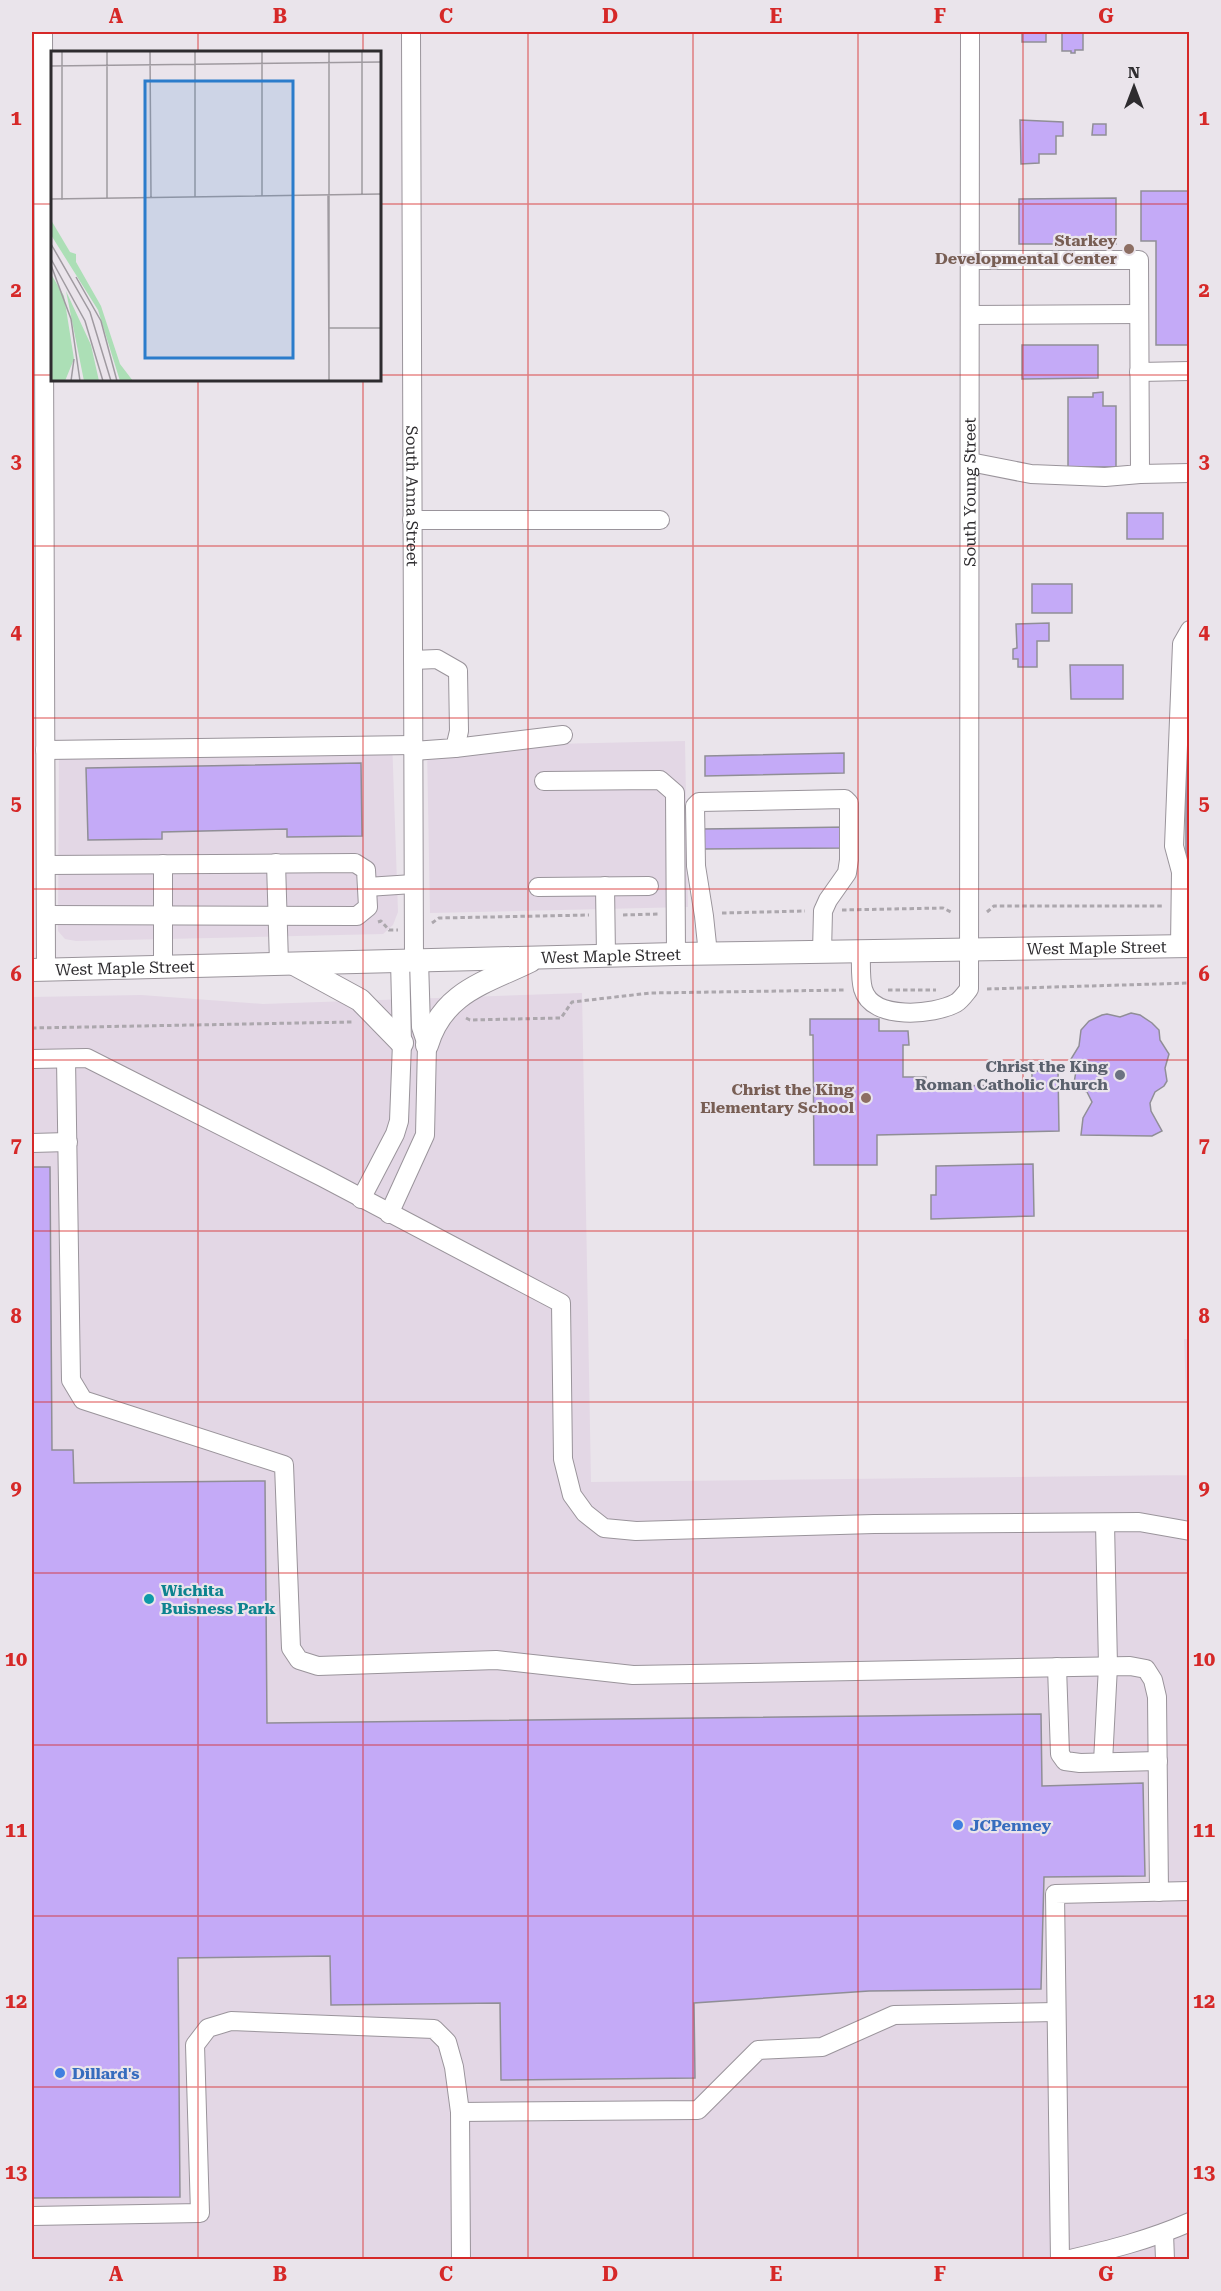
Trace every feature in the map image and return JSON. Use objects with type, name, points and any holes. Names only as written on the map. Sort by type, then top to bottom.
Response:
[{"type":"main road","name":"West Maple Street","points":[[39,969],[676,954],[1185,946]]},
{"type":"main road","points":[[427,1045],[432,1027],[457,997],[538,957]]},
{"type":"main road","points":[[286,963],[360,1000],[402,1042]]},
{"type":"street","points":[[39,969],[46,915],[46,865],[38,771],[45,750],[43,32]]},
{"type":"street","name":"South Anna Street","points":[[411,32],[413,660],[411,960]]},
{"type":"street","name":"South Young Street","points":[[969,989],[970,32]]},
{"type":"street","points":[[970,260],[1139,260],[1140,474]]},
{"type":"street","points":[[970,315],[1139,314]]},
{"type":"street","points":[[1139,372],[1190,371]]},
{"type":"street","points":[[970,462],[1031,474],[1105,477],[1190,473]]},
{"type":"street","points":[[412,520],[660,520]]},
{"type":"street","points":[[1185,946],[1185,872],[1174,846],[1182,644],[1190,630]]},
{"type":"street","points":[[413,660],[437,660],[458,671],[459,730],[455,748]]},
{"type":"street","points":[[45,750],[455,748],[563,735]]},
{"type":"street","points":[[544,782],[660,780],[675,793],[676,954]]},
{"type":"street","points":[[708,954],[696,866],[695,806],[699,802],[845,799],[849,803],[849,860],[847,873],[823,911],[822,952]]},
{"type":"street","points":[[46,865],[356,862],[366,870],[368,907],[357,916],[46,915]]},
{"type":"street","points":[[276,863],[277,916],[286,963]]},
{"type":"street","points":[[163,864],[164,966]]},
{"type":"street","points":[[367,886],[413,884]]},
{"type":"street","points":[[538,886],[649,886]]},
{"type":"street","points":[[605,886],[606,956]]},
{"type":"street","points":[[861,951],[863,990],[882,1008],[894,1012],[935,1011],[959,1001],[969,989]]},
{"type":"street","points":[[361,1198],[397,1128],[401,1108],[402,1042],[411,960]]},
{"type":"street","points":[[389,1214],[425,1135],[427,1045],[421,1027],[411,960]]},
{"type":"street","points":[[32,1059],[87,1058],[561,1303],[563,1459],[572,1495],[585,1513],[604,1528],[616,1531],[636,1531],[865,1524],[1139,1522],[1190,1531]]},
{"type":"street","points":[[66,1059],[71,1380],[83,1400],[284,1465],[291,1648],[299,1660],[318,1666],[496,1660],[633,1675],[1108,1666],[1146,1669],[1153,1680],[1157,1696],[1159,1892]]},
{"type":"street","points":[[32,1143],[68,1142]]},
{"type":"street","points":[[1103,1762],[1108,1666],[1105,1523]]},
{"type":"street","points":[[1057,1667],[1060,1754],[1065,1761],[1158,1761]]},
{"type":"street","points":[[1060,2259],[1054,1894],[1190,1891]]},
{"type":"street","points":[[460,2112],[698,2110],[758,2050],[822,2047],[894,2015],[1056,2012]]},
{"type":"street","points":[[32,2216],[200,2213],[195,2045],[208,2028],[231,2021],[434,2029],[447,2042],[454,2067],[460,2112],[461,2259]]},
{"type":"street","points":[[1066,2259],[1127,2253],[1190,2222]]},
{"type":"street","points":[[1164,2234],[1165,2259]]},
{"type":"path","points":[[450,1004],[470,1020],[561,1018],[572,1002],[650,993],[969,989],[1190,983]]},
{"type":"path","points":[[32,1028],[353,1022],[371,1010]]},
{"type":"shaded area","points":[[392,738],[398,912],[393,925],[383,934],[76,941],[65,939],[58,931],[59,746]]},
{"type":"shaded area","points":[[685,741],[688,907],[430,913],[427,747]]},
{"type":"shaded area","points":[[582,993],[591,1482],[1189,1475],[1189,2259],[32,2259],[32,997],[141,995],[263,1004]]},
{"type":"shaded area","points":[[1184,1339],[1189,1339],[1189,1475]]},
{"type":"building","points":[[1022,32],[1046,32],[1046,42],[1022,42]]},
{"type":"building","points":[[1062,32],[1083,32],[1083,50],[1075,50],[1075,53],[1062,51]]},
{"type":"building","points":[[1020,120],[1063,122],[1063,136],[1056,136],[1056,154],[1039,154],[1039,163],[1021,164]]},
{"type":"building","points":[[1093,124],[1106,124],[1106,135],[1092,135]]},
{"type":"building","points":[[1141,191],[1190,191],[1190,345],[1156,345],[1156,241],[1141,241]]},
{"type":"building","points":[[1116,198],[1116,244],[1019,244],[1019,199]]},
{"type":"building","points":[[1022,345],[1098,345],[1098,378],[1022,379]]},
{"type":"building","points":[[1103,392],[1103,406],[1116,406],[1116,467],[1068,467],[1068,397],[1093,397],[1093,393]]},
{"type":"building","points":[[1127,513],[1163,513],[1163,539],[1127,539]]},
{"type":"building","points":[[1032,584],[1072,584],[1072,613],[1032,613]]},
{"type":"building","points":[[1049,623],[1049,641],[1037,641],[1037,667],[1018,667],[1018,659],[1013,659],[1013,649],[1017,648],[1016,624]]},
{"type":"building","points":[[1070,665],[1123,665],[1123,699],[1071,699]]},
{"type":"building","points":[[1186,700],[1190,700],[1190,856],[1186,856]]},
{"type":"building","points":[[844,753],[844,773],[705,776],[705,756]]},
{"type":"building","points":[[361,763],[362,836],[287,837],[287,829],[162,832],[162,839],[88,840],[86,768]]},
{"type":"building","points":[[847,827],[847,848],[702,849],[702,829]]},
{"type":"building","name":"Christ the King Roman Catholic Church","points":[[1131,1013],[1140,1015],[1159,1030],[1160,1040],[1169,1054],[1165,1068],[1167,1081],[1155,1092],[1150,1103],[1151,1111],[1162,1131],[1152,1136],[1081,1135],[1083,1118],[1092,1102],[1087,1092],[1075,1087],[1074,1083],[1076,1071],[1071,1059],[1079,1046],[1081,1030],[1089,1021],[1102,1015],[1120,1017]]},
{"type":"building","points":[[810,1019],[879,1019],[879,1031],[908,1031],[909,1045],[903,1045],[903,1077],[926,1077],[926,1086],[1032,1085],[1032,1071],[1058,1071],[1059,1131],[877,1135],[877,1165],[814,1165],[813,1035],[810,1035]]},
{"type":"building","points":[[1033,1164],[1034,1216],[931,1219],[931,1195],[936,1195],[936,1166]]},
{"type":"building","name":"Wichita Buisness Park","points":[[32,1167],[50,1167],[52,1450],[73,1450],[74,1483],[265,1481],[267,1723],[1041,1714],[1042,1786],[1143,1783],[1145,1876],[1044,1877],[1041,1989],[869,1991],[694,2003],[695,2078],[501,2080],[500,2003],[331,2005],[330,1956],[178,1958],[180,2197],[32,2198]]},
{"type":"place","name":"Starkey Developmental Center","points":[[1129,249]]},
{"type":"place","name":"Christ the King Roman Catholic Church","points":[[1120,1075]]},
{"type":"place","name":"Christ the King Elementary School","points":[[866,1098]]},
{"type":"place","name":"Wichita Buisness Park","points":[[149,1599]]},
{"type":"place","name":"JCPenney","points":[[958,1825]]},
{"type":"place","name":"Dillard's","points":[[60,2073]]}]
